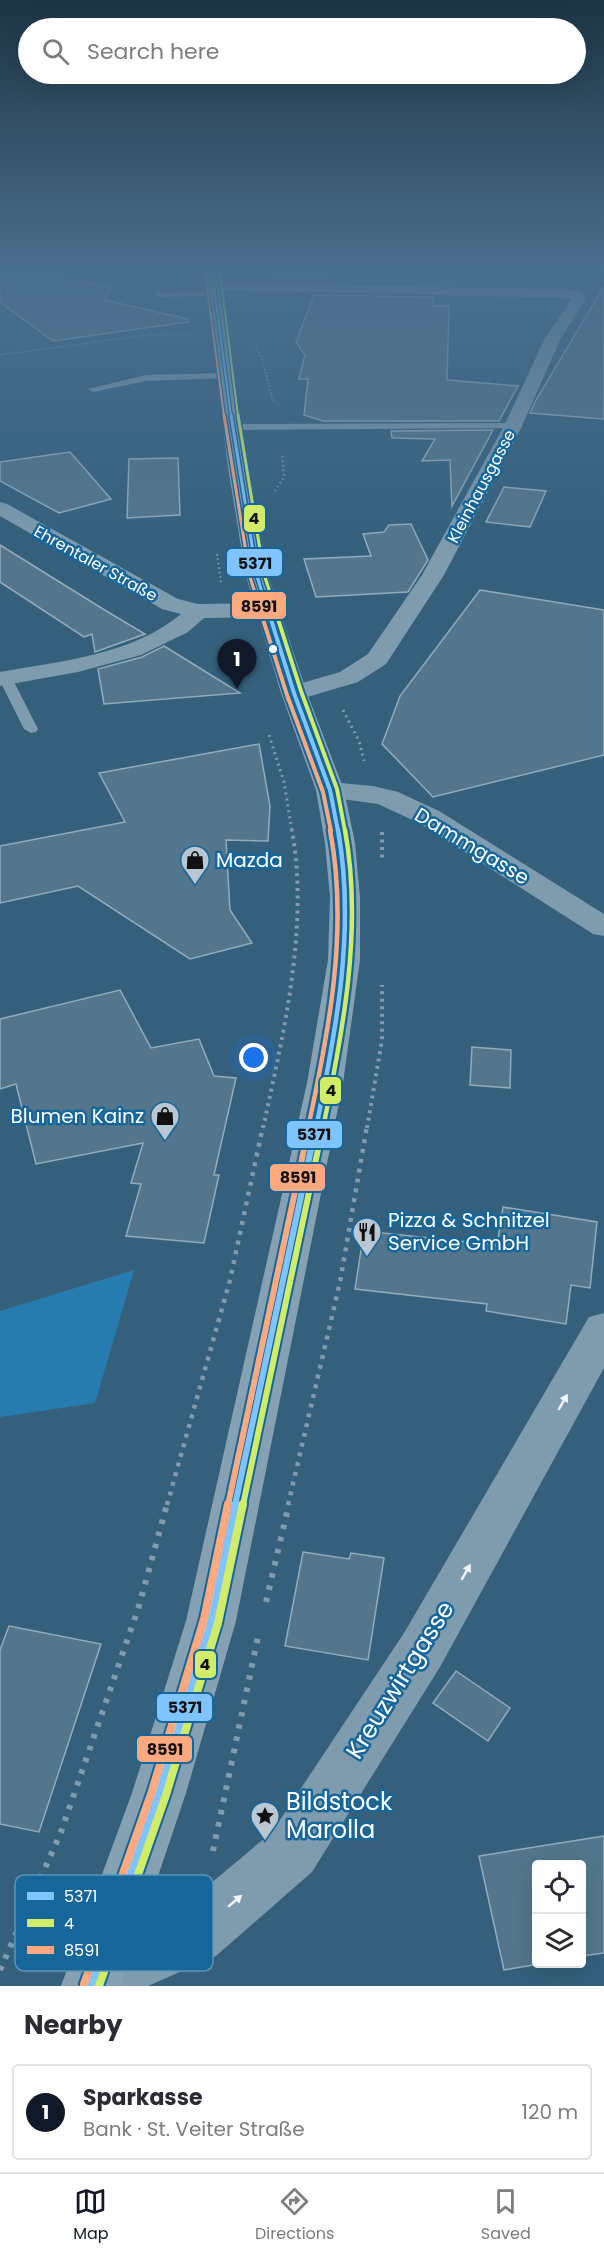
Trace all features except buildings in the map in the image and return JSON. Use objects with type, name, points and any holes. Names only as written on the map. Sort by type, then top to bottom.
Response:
[{"type":"main road","points":[[131,1875],[159,1793],[211,1621],[325,1083],[344,960],[345,897],[340,843],[330,790],[294,693],[257,576],[232,428],[225,365]]},
{"type":"street","name":"Kleinhausgasse","points":[[294,693],[349,677],[377,659],[433,575],[513,426],[541,365]]},
{"type":"street","name":"Ehrentaler Straße","points":[[0,508],[170,604],[198,611],[268,610]]},
{"type":"street","points":[[2,678],[90,662],[152,642],[174,631],[198,611]]},
{"type":"street","name":"Dammgasse","points":[[330,790],[373,794],[388,798],[429,818],[604,927]]},
{"type":"street","name":"Kreuzwirtgasse","points":[[213,1920],[292,1852],[422,1650],[604,1329]]},
{"type":"street","name":"Kreuzwirtgasse","points":[[93,1983],[118,1971]]},
{"type":"lane","points":[[93,389],[146,378],[226,376]]},
{"type":"lane","points":[[232,428],[513,426]]},
{"type":"lane","points":[[2,678],[32,729]]},
{"type":"path","points":[[253,365],[279,427],[284,477],[272,498]]},
{"type":"path","points":[[227,611],[250,678]]},
{"type":"path","points":[[42,1875],[61,1832],[139,1606],[230,1280],[286,1020],[294,950],[298,864],[284,782],[267,732]]},
{"type":"path","points":[[0,1970],[15,1936]]},
{"type":"shaded area","points":[[134,1270],[95,1403],[0,1417],[0,1311]]},
{"type":"transit line","name":"8591","points":[[122,1875],[152,1791],[204,1619],[318,1082],[337,959],[337,897],[333,844],[323,792],[287,695],[250,577],[231,469],[217,365]]},
{"type":"transit line","name":"5371","points":[[130,1875],[159,1793],[211,1621],[325,1083],[344,960],[345,897],[340,843],[330,790],[294,693],[257,576],[238,468],[224,365]]},
{"type":"transit line","name":"4","points":[[138,1875],[166,1795],[218,1623],[332,1085],[351,960],[352,896],[347,842],[337,789],[301,691],[264,574],[245,467],[232,365]]},
{"type":"transit line","name":"8591","points":[[84,1984],[89,1971]]},
{"type":"transit line","name":"5371","points":[[91,1986],[96,1971]]},
{"type":"transit line","name":"4","points":[[99,1986],[104,1971]]},
{"type":"place","name":"Sparkasse","points":[[237,689]]},
{"type":"place","name":"Mazda","points":[[195,886]]},
{"type":"place","name":"Blumen Kainz","points":[[165,1142]]},
{"type":"place","name":"Pizza & Schnitzel Service GmbH","points":[[367,1258]]},
{"type":"place","name":"Bildstock Marolla","points":[[265,1842]]}]
